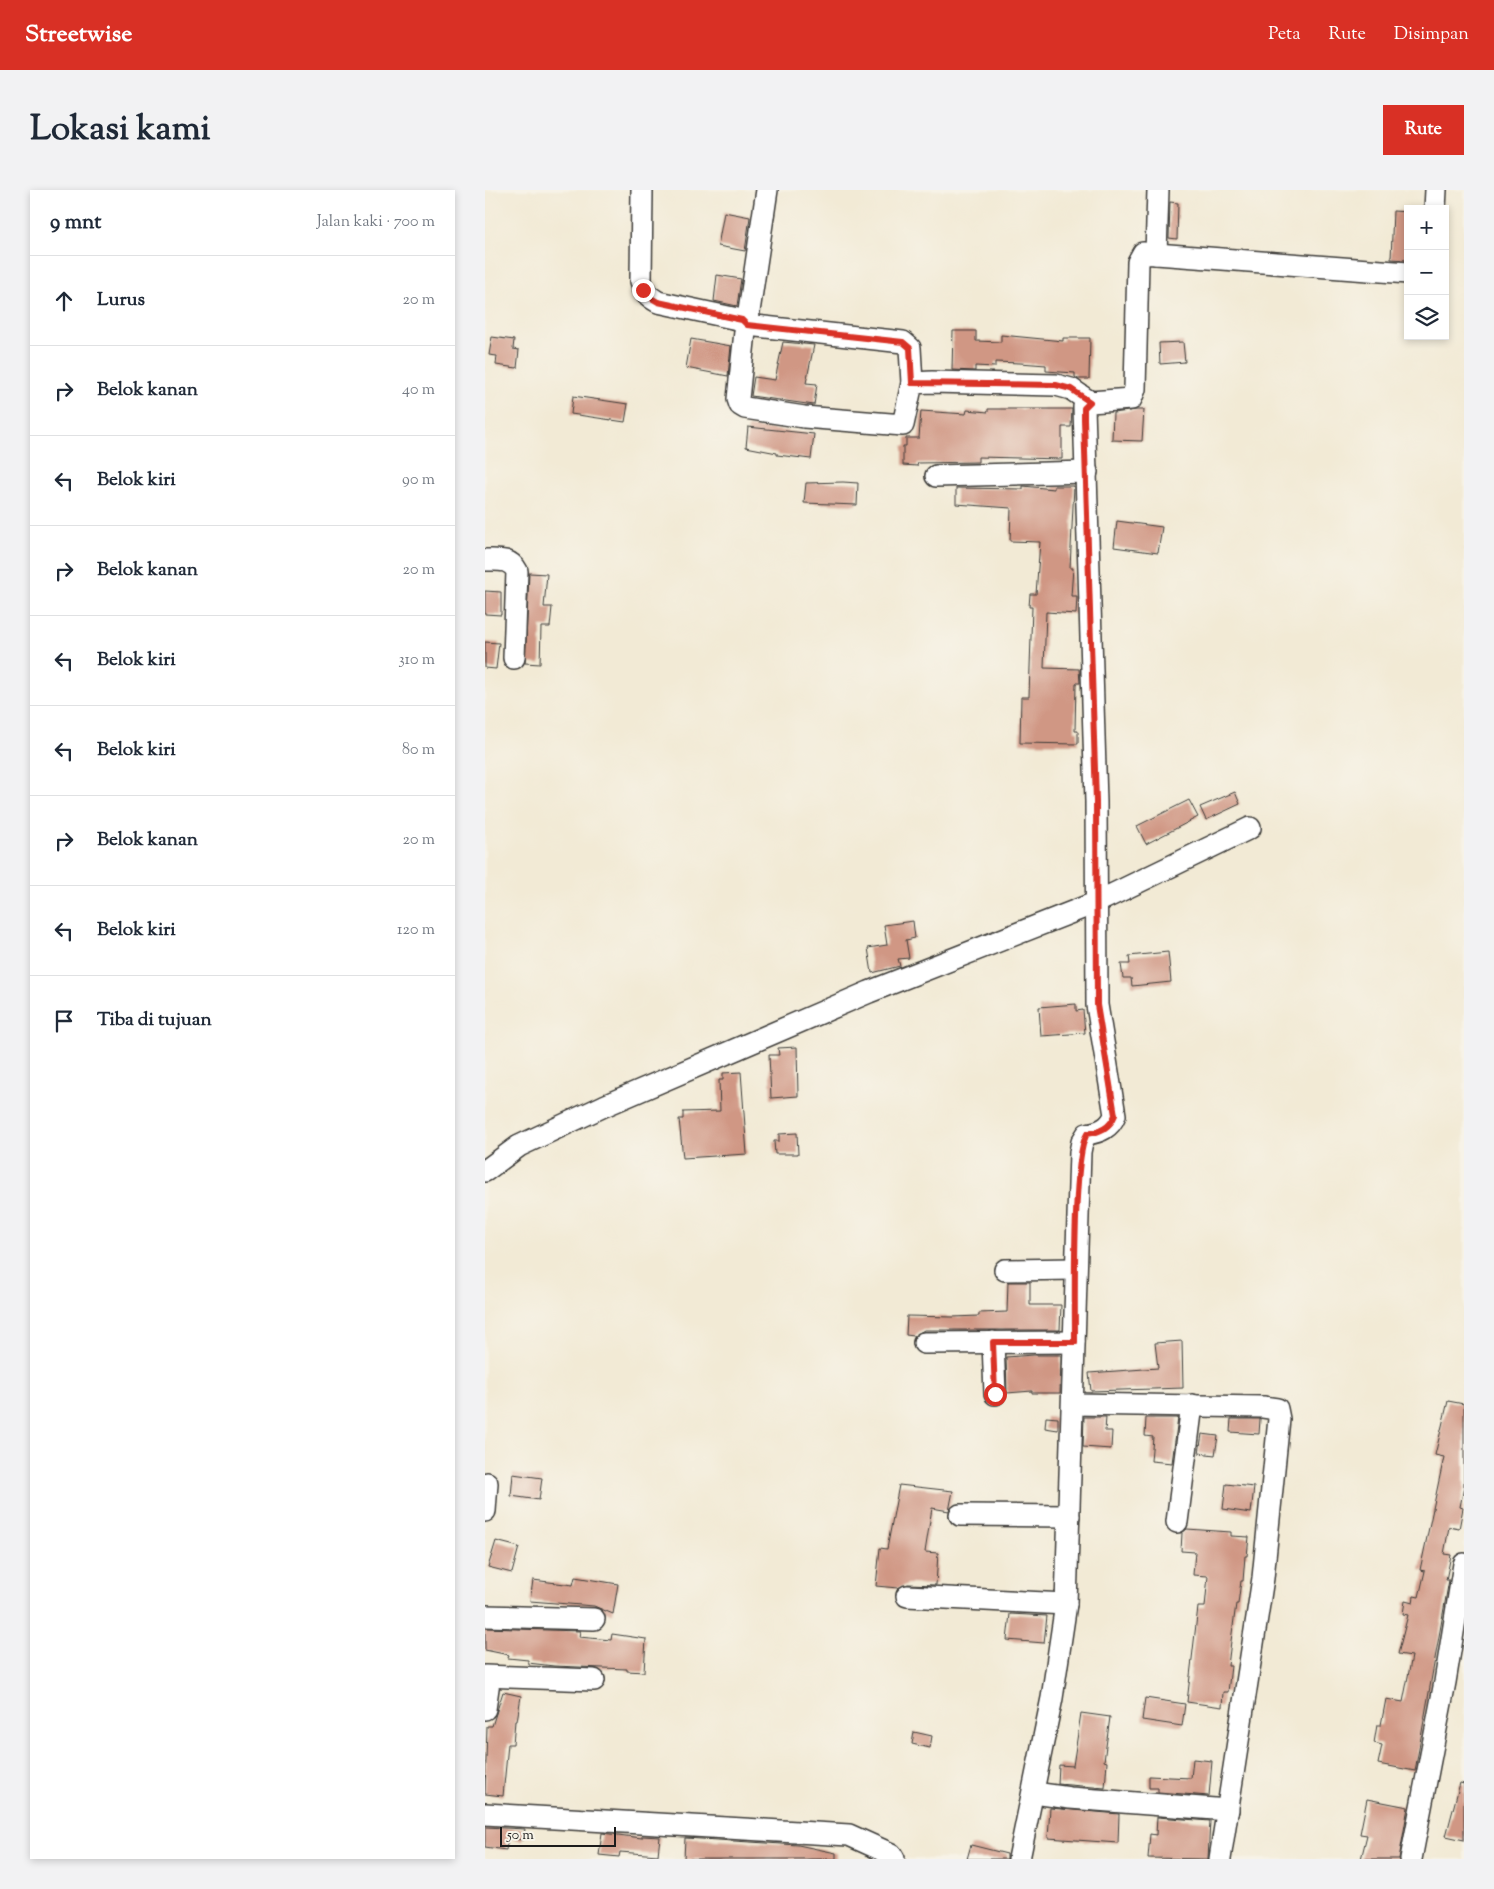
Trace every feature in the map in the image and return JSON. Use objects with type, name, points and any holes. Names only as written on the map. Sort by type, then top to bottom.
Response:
[{"type":"street","points":[[642,190],[641,281],[646,295],[658,302],[742,320],[747,325],[903,342],[910,348],[912,383],[903,425],[804,417],[745,408],[740,405],[739,399],[747,325],[767,190]]},
{"type":"street","points":[[1156,254],[1159,190]]},
{"type":"street","points":[[1435,205],[1436,190]]},
{"type":"street","points":[[912,383],[1056,385],[1071,389],[1090,402],[1131,399],[1135,389],[1138,262],[1143,253],[1404,273]]},
{"type":"street","points":[[1019,1859],[1052,1698],[1066,1604],[1074,1404],[1075,1269],[1082,1142],[1087,1134],[1099,1132],[1111,1124],[1115,1115],[1097,1005],[1096,802],[1084,408],[1090,402]]},
{"type":"street","points":[[936,476],[1087,472]]},
{"type":"street","points":[[485,560],[505,560],[513,564],[517,571],[514,658]]},
{"type":"street","points":[[485,1171],[519,1146],[604,1106],[869,992],[1095,903],[1250,828]]},
{"type":"street","points":[[1005,1270],[1075,1269]]},
{"type":"street","points":[[993,1342],[995,1394]]},
{"type":"street","points":[[924,1343],[1075,1342]]},
{"type":"street","points":[[1074,1404],[1277,1409],[1279,1419],[1263,1578],[1220,1859]]},
{"type":"street","points":[[1177,1522],[1192,1406]]},
{"type":"street","points":[[485,1511],[487,1483]]},
{"type":"street","points":[[960,1515],[1069,1516]]},
{"type":"street","points":[[1411,1859],[1445,1682],[1464,1564]]},
{"type":"street","points":[[907,1596],[957,1597],[1066,1604]]},
{"type":"street","points":[[485,1616],[594,1619]]},
{"type":"street","points":[[485,1709],[486,1679],[594,1680]]},
{"type":"street","points":[[1034,1793],[1070,1798],[1228,1810]]},
{"type":"street","points":[[485,1814],[849,1835],[891,1854],[894,1859]]},
{"type":"building","points":[[1170,202],[1178,203],[1177,239],[1169,238]]},
{"type":"building","points":[[1393,211],[1404,212],[1404,260],[1391,259]]},
{"type":"building","points":[[724,212],[750,217],[745,251],[718,246]]},
{"type":"building","points":[[717,275],[741,279],[737,306],[714,301]]},
{"type":"building","points":[[953,331],[976,331],[976,341],[1001,342],[1001,335],[1063,341],[1063,338],[1090,338],[1089,379],[1078,379],[1075,377],[1075,373],[1046,371],[1046,365],[1020,363],[995,362],[995,367],[975,366],[975,371],[952,370]]},
{"type":"building","points":[[492,337],[514,340],[513,349],[519,350],[517,368],[496,365],[497,356],[489,355]]},
{"type":"building","points":[[691,339],[731,346],[728,376],[686,368]]},
{"type":"building","points":[[783,342],[814,345],[806,383],[817,384],[814,405],[751,396],[754,377],[775,380]]},
{"type":"building","points":[[1183,342],[1185,362],[1160,364],[1159,343]]},
{"type":"building","points":[[573,396],[628,404],[625,422],[571,414]]},
{"type":"building","points":[[988,409],[1072,409],[1071,427],[1062,427],[1062,459],[978,457],[978,462],[918,463],[917,466],[903,465],[903,446],[906,446],[906,438],[919,438],[921,411],[966,414],[967,410],[988,412]]},
{"type":"building","points":[[1144,410],[1142,441],[1112,440],[1113,413]]},
{"type":"building","points":[[748,427],[814,434],[811,459],[777,455],[777,453],[746,447]]},
{"type":"building","points":[[806,483],[858,483],[857,505],[804,503]]},
{"type":"building","points":[[1023,486],[1054,489],[1054,486],[1074,486],[1070,568],[1073,568],[1071,596],[1077,596],[1076,614],[1046,612],[1044,668],[1079,669],[1080,683],[1076,683],[1075,731],[1078,731],[1078,744],[1020,743],[1021,697],[1029,697],[1032,607],[1029,607],[1030,594],[1036,594],[1040,542],[1010,541],[1011,508],[956,504],[956,488],[1023,489]]},
{"type":"building","points":[[1117,521],[1162,527],[1158,553],[1114,547]]},
{"type":"building","points":[[529,573],[547,574],[544,607],[552,607],[550,627],[541,627],[540,664],[525,663]]},
{"type":"building","points":[[485,591],[501,592],[501,615],[485,614]]},
{"type":"building","points":[[485,642],[499,643],[496,669],[485,668]]},
{"type":"building","points":[[1235,792],[1240,804],[1206,820],[1200,807]]},
{"type":"building","points":[[1189,800],[1198,817],[1146,844],[1137,826]]},
{"type":"building","points":[[913,921],[915,938],[906,940],[909,958],[898,959],[900,966],[872,973],[868,948],[887,945],[884,925]]},
{"type":"building","points":[[1168,952],[1171,982],[1132,986],[1131,978],[1123,978],[1121,964],[1130,964],[1129,956]]},
{"type":"building","points":[[1076,1004],[1076,1011],[1083,1010],[1085,1033],[1041,1036],[1039,1007]]},
{"type":"building","points":[[797,1047],[798,1096],[771,1098],[769,1055],[779,1055],[778,1048]]},
{"type":"building","points":[[741,1072],[747,1154],[683,1158],[679,1119],[683,1119],[683,1112],[720,1111],[719,1080],[723,1080],[723,1073]]},
{"type":"building","points":[[797,1133],[798,1154],[775,1154],[774,1141],[779,1141],[779,1134]]},
{"type":"building","points":[[1008,1282],[1030,1282],[1030,1305],[1061,1305],[1060,1330],[924,1330],[914,1336],[906,1335],[907,1316],[979,1316],[979,1313],[1007,1312]]},
{"type":"building","points":[[1182,1341],[1183,1388],[1091,1391],[1089,1373],[1158,1368],[1155,1343]]},
{"type":"building","points":[[1061,1355],[1060,1393],[1032,1393],[1032,1391],[1007,1393],[1006,1357]]},
{"type":"building","points":[[1448,1401],[1464,1404],[1464,1487],[1460,1507],[1463,1508],[1459,1529],[1449,1527],[1444,1554],[1451,1555],[1446,1580],[1449,1580],[1415,1771],[1378,1764],[1382,1745],[1374,1743],[1377,1725],[1381,1725],[1386,1699],[1403,1702],[1412,1656],[1398,1654],[1408,1615],[1403,1614],[1405,1601],[1413,1603],[1414,1596],[1419,1597],[1425,1571],[1420,1570],[1444,1457],[1435,1455]]},
{"type":"building","points":[[1046,1417],[1058,1418],[1058,1430],[1045,1428]]},
{"type":"building","points":[[1084,1417],[1106,1417],[1105,1431],[1112,1431],[1111,1449],[1083,1447]]},
{"type":"building","points":[[1146,1418],[1178,1418],[1172,1463],[1151,1461],[1153,1437],[1145,1436]]},
{"type":"building","points":[[1231,1419],[1260,1419],[1259,1434],[1230,1432]]},
{"type":"building","points":[[1202,1434],[1218,1436],[1215,1455],[1199,1453]]},
{"type":"building","points":[[513,1474],[542,1478],[539,1500],[511,1496]]},
{"type":"building","points":[[1226,1484],[1254,1487],[1251,1513],[1223,1509]]},
{"type":"building","points":[[899,1485],[953,1491],[949,1511],[932,1508],[925,1552],[938,1553],[936,1585],[908,1584],[898,1588],[876,1586],[880,1548],[887,1549]]},
{"type":"building","points":[[1187,1529],[1231,1532],[1231,1536],[1249,1537],[1243,1581],[1241,1581],[1238,1604],[1236,1604],[1228,1666],[1231,1666],[1228,1692],[1223,1692],[1222,1707],[1187,1702],[1198,1607],[1205,1607],[1208,1576],[1193,1575],[1195,1552],[1181,1551],[1182,1533]]},
{"type":"building","points":[[496,1541],[519,1547],[512,1573],[488,1567]]},
{"type":"building","points":[[575,1577],[618,1584],[613,1614],[594,1606],[530,1601],[533,1580],[573,1585]]},
{"type":"building","points":[[1010,1614],[1047,1616],[1044,1643],[1007,1640]]},
{"type":"building","points":[[485,1628],[580,1631],[579,1637],[611,1640],[612,1634],[646,1639],[644,1672],[627,1671],[627,1669],[554,1666],[508,1658],[509,1655],[485,1650]]},
{"type":"building","points":[[503,1692],[521,1696],[517,1721],[515,1721],[513,1744],[508,1744],[503,1796],[485,1794],[487,1726],[492,1726]]},
{"type":"building","points":[[1145,1698],[1185,1704],[1182,1726],[1142,1720]]},
{"type":"building","points":[[1081,1713],[1110,1717],[1104,1761],[1107,1762],[1105,1788],[1058,1784],[1059,1765],[1073,1766]]},
{"type":"building","points":[[914,1732],[932,1736],[930,1748],[912,1744]]},
{"type":"building","points":[[1193,1759],[1212,1761],[1209,1796],[1158,1792],[1158,1788],[1149,1788],[1149,1776],[1191,1778]]},
{"type":"building","points":[[1460,1783],[1464,1784],[1464,1840],[1446,1836]]},
{"type":"building","points":[[1367,1799],[1408,1807],[1399,1859],[1361,1859],[1367,1835],[1360,1834]]},
{"type":"building","points":[[1050,1808],[1119,1814],[1118,1843],[1048,1838]]},
{"type":"building","points":[[1157,1817],[1210,1821],[1208,1859],[1148,1858],[1150,1834],[1156,1835]]},
{"type":"building","points":[[485,1827],[525,1829],[523,1840],[508,1838],[506,1850],[485,1847]]},
{"type":"building","points":[[602,1833],[642,1838],[642,1836],[660,1837],[658,1855],[620,1852],[619,1857],[599,1855]]},
{"type":"building","points":[[685,1838],[798,1845],[836,1853],[836,1859],[684,1859]]},
{"type":"building","points":[[971,1845],[1007,1854],[1007,1859],[967,1859]]},
{"type":"route","points":[[643,290],[646,295],[658,302],[742,320],[747,325],[903,342],[910,348],[912,383],[1056,385],[1071,389],[1090,402],[1084,408],[1084,419],[1096,802],[1097,1005],[1115,1115],[1111,1124],[1099,1132],[1087,1134],[1082,1142],[1080,1152],[1075,1269],[1075,1342],[993,1342],[995,1394]]}]
